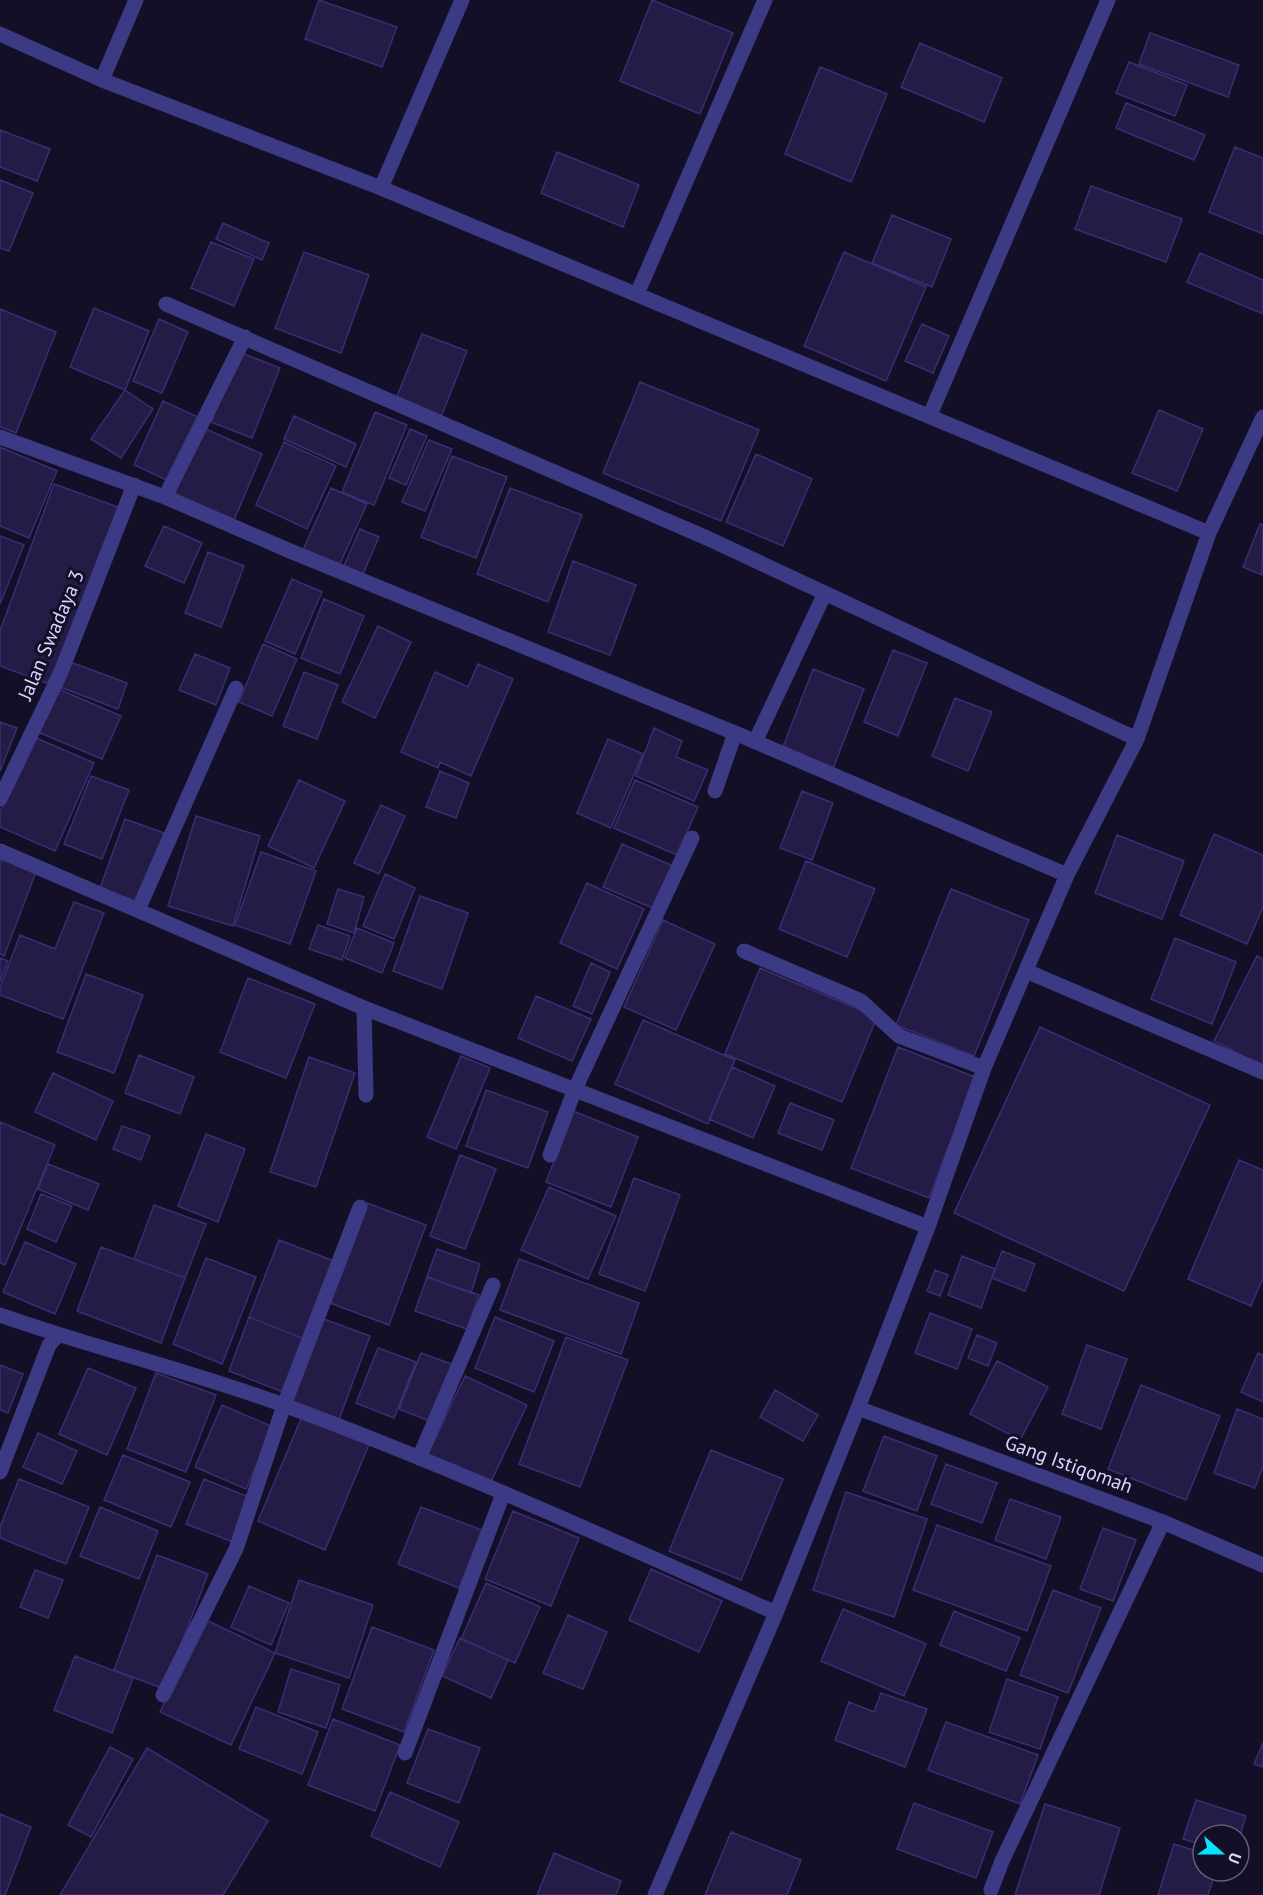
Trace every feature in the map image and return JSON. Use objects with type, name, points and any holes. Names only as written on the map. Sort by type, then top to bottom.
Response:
[{"type":"street","points":[[102,80],[136,0]]},
{"type":"street","points":[[381,188],[462,0]]},
{"type":"street","points":[[637,294],[765,0]]},
{"type":"street","points":[[930,415],[1108,0]]},
{"type":"street","points":[[0,34],[102,80],[381,188],[1209,533]]},
{"type":"street","points":[[166,304],[707,538],[1137,739]]},
{"type":"street","points":[[165,497],[245,337]]},
{"type":"street","points":[[655,1895],[776,1613],[858,1408],[928,1227],[984,1068],[1067,875],[1137,739],[1209,533],[1263,417]]},
{"type":"street","points":[[0,437],[165,497],[290,551],[735,733],[1067,875]]},
{"type":"street","name":"Jalan Swadaya 3","points":[[0,799],[61,672],[134,485]]},
{"type":"street","points":[[755,742],[825,593]]},
{"type":"street","points":[[138,910],[236,688]]},
{"type":"street","points":[[715,791],[735,733]]},
{"type":"street","points":[[550,1155],[575,1089],[692,838]]},
{"type":"street","points":[[0,851],[364,1008],[928,1227]]},
{"type":"street","points":[[744,951],[861,1001],[899,1035],[984,1068]]},
{"type":"street","points":[[1026,971],[1263,1072]]},
{"type":"street","points":[[364,1008],[366,1095]]},
{"type":"street","points":[[163,1695],[236,1549],[284,1405],[360,1207]]},
{"type":"street","points":[[419,1458],[493,1286]]},
{"type":"street","points":[[0,1315],[284,1405],[419,1458],[776,1613]]},
{"type":"street","points":[[0,1472],[49,1345],[58,1335]]},
{"type":"street","name":"Gang Istiqomah","points":[[858,1408],[1163,1521],[1263,1565]]},
{"type":"street","points":[[405,1753],[503,1494]]},
{"type":"street","points":[[991,1890],[1163,1521]]},
{"type":"building","points":[[319,0],[397,27],[382,67],[305,39]]},
{"type":"building","points":[[652,0],[733,33],[700,114],[620,81]]},
{"type":"building","points":[[1150,33],[1239,65],[1228,97],[1139,64]]},
{"type":"building","points":[[920,43],[1002,78],[984,122],[901,87]]},
{"type":"building","points":[[1129,62],[1187,85],[1175,116],[1116,93]]},
{"type":"building","points":[[820,67],[887,94],[851,182],[785,154]]},
{"type":"building","points":[[1126,103],[1205,135],[1194,160],[1116,128]]},
{"type":"building","points":[[0,130],[50,149],[37,181],[0,167]]},
{"type":"building","points":[[1235,147],[1263,158],[1263,234],[1209,212]]},
{"type":"building","points":[[557,152],[639,185],[623,227],[541,193]]},
{"type":"building","points":[[0,180],[33,193],[9,251],[0,248]]},
{"type":"building","points":[[1091,186],[1182,219],[1166,262],[1075,229]]},
{"type":"building","points":[[892,215],[951,239],[932,287],[872,263]]},
{"type":"building","points":[[223,223],[269,243],[262,260],[216,239]]},
{"type":"building","points":[[211,242],[254,259],[234,306],[191,288]]},
{"type":"building","points":[[304,252],[369,275],[341,353],[275,328]]},
{"type":"building","points":[[844,252],[926,287],[886,381],[804,346]]},
{"type":"building","points":[[1200,253],[1263,280],[1263,314],[1187,282]]},
{"type":"building","points":[[94,308],[149,331],[125,390],[70,367]]},
{"type":"building","points":[[0,309],[56,332],[16,433],[0,427]]},
{"type":"building","points":[[159,319],[188,332],[162,393],[133,381]]},
{"type":"building","points":[[922,324],[949,336],[933,373],[905,361]]},
{"type":"building","points":[[422,334],[467,351],[441,417],[396,399]]},
{"type":"building","points":[[239,352],[280,368],[252,438],[211,422]]},
{"type":"building","points":[[640,382],[759,430],[721,521],[603,473]]},
{"type":"building","points":[[125,390],[153,409],[121,458],[91,439]]},
{"type":"building","points":[[163,401],[200,418],[171,482],[134,465]]},
{"type":"building","points":[[1159,410],[1203,429],[1177,491],[1132,473]]},
{"type":"building","points":[[375,412],[407,425],[374,505],[342,492]]},
{"type":"building","points":[[294,416],[356,444],[346,467],[284,439]]},
{"type":"building","points":[[201,427],[262,454],[234,520],[173,494]]},
{"type":"building","points":[[410,429],[427,436],[406,485],[389,478]]},
{"type":"building","points":[[429,440],[452,449],[425,511],[402,502]]},
{"type":"building","points":[[284,442],[336,466],[307,529],[256,505]]},
{"type":"building","points":[[0,447],[57,471],[29,538],[0,526]]},
{"type":"building","points":[[756,454],[812,479],[783,546],[726,522]]},
{"type":"building","points":[[452,456],[507,477],[476,558],[421,537]]},
{"type":"building","points":[[54,484],[118,507],[52,685],[0,666],[0,631]]},
{"type":"building","points":[[331,488],[367,504],[338,568],[302,552]]},
{"type":"building","points":[[510,488],[582,515],[548,602],[477,574]]},
{"type":"building","points":[[1260,524],[1263,525],[1262,575],[1243,567]]},
{"type":"building","points":[[164,526],[202,543],[184,583],[145,566]]},
{"type":"building","points":[[360,529],[379,537],[363,574],[344,566]]},
{"type":"building","points":[[0,536],[24,545],[0,604]]},
{"type":"building","points":[[208,552],[244,566],[221,627],[185,613]]},
{"type":"building","points":[[573,561],[636,585],[610,655],[548,632]]},
{"type":"building","points":[[292,579],[322,592],[295,654],[265,641]]},
{"type":"building","points":[[324,599],[364,616],[340,674],[301,658]]},
{"type":"building","points":[[378,626],[411,642],[375,718],[342,702]]},
{"type":"building","points":[[263,644],[297,659],[272,716],[239,702]]},
{"type":"building","points":[[893,650],[927,663],[898,736],[864,722]]},
{"type":"building","points":[[195,654],[230,668],[216,705],[179,690]]},
{"type":"building","points":[[70,662],[127,683],[118,709],[60,687]]},
{"type":"building","points":[[478,664],[513,679],[471,776],[440,762],[438,768],[401,752],[435,672],[468,687]]},
{"type":"building","points":[[813,669],[864,689],[832,771],[781,752]]},
{"type":"building","points":[[304,672],[338,685],[317,739],[283,726]]},
{"type":"building","points":[[56,688],[121,716],[102,759],[38,732]]},
{"type":"building","points":[[955,698],[992,712],[968,771],[932,756]]},
{"type":"building","points":[[0,722],[17,728],[0,771]]},
{"type":"building","points":[[654,728],[682,741],[676,757],[708,770],[694,801],[636,776]]},
{"type":"building","points":[[34,737],[94,763],[55,851],[0,827],[0,812]]},
{"type":"building","points":[[608,739],[643,754],[611,828],[577,813]]},
{"type":"building","points":[[440,771],[469,783],[456,818],[426,807]]},
{"type":"building","points":[[91,776],[129,790],[102,859],[64,844]]},
{"type":"building","points":[[299,780],[345,801],[314,868],[268,846]]},
{"type":"building","points":[[635,780],[698,807],[677,855],[614,828]]},
{"type":"building","points":[[802,791],[833,803],[812,860],[780,848]]},
{"type":"building","points":[[381,805],[405,816],[379,874],[354,863]]},
{"type":"building","points":[[196,816],[260,836],[233,926],[168,906]]},
{"type":"building","points":[[125,819],[164,833],[139,902],[100,888]]},
{"type":"building","points":[[1214,834],[1263,855],[1263,907],[1247,944],[1180,915]]},
{"type":"building","points":[[1117,835],[1184,861],[1162,919],[1095,893]]},
{"type":"building","points":[[622,844],[673,866],[655,909],[603,887]]},
{"type":"building","points":[[261,852],[316,871],[290,944],[235,925]]},
{"type":"building","points":[[0,859],[36,872],[4,956],[0,954]]},
{"type":"building","points":[[806,861],[875,889],[847,957],[779,929]]},
{"type":"building","points":[[385,874],[415,888],[394,939],[363,926]]},
{"type":"building","points":[[587,883],[644,909],[617,969],[560,943]]},
{"type":"building","points":[[338,889],[364,897],[354,933],[327,924]]},
{"type":"building","points":[[951,889],[1029,920],[974,1056],[896,1025]]},
{"type":"building","points":[[420,896],[468,913],[442,989],[393,971]]},
{"type":"building","points":[[74,902],[104,913],[63,1019],[0,995],[0,988],[20,935],[55,949]]},
{"type":"building","points":[[663,920],[715,944],[676,1030],[624,1007]]},
{"type":"building","points":[[318,925],[350,936],[342,960],[309,949]]},
{"type":"building","points":[[357,928],[394,943],[382,973],[345,958]]},
{"type":"building","points":[[1175,938],[1236,962],[1212,1024],[1151,999]]},
{"type":"building","points":[[1257,956],[1263,959],[1263,1066],[1214,1041]]},
{"type":"building","points":[[0,958],[8,961],[0,982]]},
{"type":"building","points":[[591,963],[610,972],[592,1014],[573,1006]]},
{"type":"building","points":[[760,968],[877,1017],[842,1102],[725,1054]]},
{"type":"building","points":[[86,974],[143,995],[114,1073],[57,1052]]},
{"type":"building","points":[[248,978],[315,1004],[286,1078],[220,1052]]},
{"type":"building","points":[[536,996],[591,1019],[572,1061],[518,1038]]},
{"type":"building","points":[[643,1020],[735,1060],[708,1124],[615,1084]]},
{"type":"building","points":[[1040,1027],[1210,1105],[1124,1291],[954,1213]]},
{"type":"building","points":[[898,1047],[975,1077],[929,1198],[851,1168]]},
{"type":"building","points":[[139,1055],[194,1077],[180,1114],[125,1093]]},
{"type":"building","points":[[461,1056],[490,1068],[456,1149],[427,1137]]},
{"type":"building","points":[[309,1057],[355,1073],[316,1187],[270,1172]]},
{"type":"building","points":[[732,1067],[775,1086],[753,1138],[709,1119]]},
{"type":"building","points":[[53,1073],[113,1101],[96,1140],[35,1112]]},
{"type":"building","points":[[486,1090],[548,1112],[528,1168],[466,1146]]},
{"type":"building","points":[[790,1103],[834,1120],[822,1150],[778,1133]]},
{"type":"building","points":[[573,1111],[638,1137],[611,1207],[546,1182]]},
{"type":"building","points":[[0,1122],[55,1145],[5,1265],[0,1263]]},
{"type":"building","points":[[122,1126],[150,1136],[141,1160],[113,1149]]},
{"type":"building","points":[[206,1134],[245,1149],[218,1222],[178,1206]]},
{"type":"building","points":[[460,1155],[496,1169],[465,1249],[430,1236]]},
{"type":"building","points":[[1239,1160],[1263,1170],[1263,1278],[1251,1306],[1188,1279]]},
{"type":"building","points":[[48,1164],[99,1184],[88,1210],[38,1189]]},
{"type":"building","points":[[634,1178],[680,1195],[645,1291],[599,1274]]},
{"type":"building","points":[[549,1187],[616,1216],[588,1279],[521,1250]]},
{"type":"building","points":[[41,1194],[72,1206],[56,1242],[27,1229]]},
{"type":"building","points":[[367,1203],[426,1225],[389,1325],[330,1303]]},
{"type":"building","points":[[154,1205],[206,1224],[185,1278],[134,1259]]},
{"type":"building","points":[[279,1240],[334,1261],[304,1339],[249,1317]]},
{"type":"building","points":[[25,1242],[76,1264],[55,1314],[3,1292]]},
{"type":"building","points":[[101,1247],[185,1278],[161,1343],[77,1311]]},
{"type":"building","points":[[437,1249],[480,1264],[471,1293],[427,1277]]},
{"type":"building","points":[[1002,1251],[1035,1264],[1025,1291],[992,1278]]},
{"type":"building","points":[[962,1256],[995,1269],[981,1308],[948,1295]]},
{"type":"building","points":[[206,1258],[256,1277],[222,1364],[173,1344]]},
{"type":"building","points":[[519,1259],[639,1303],[621,1354],[500,1310]]},
{"type":"building","points":[[935,1270],[948,1275],[940,1296],[927,1291]]},
{"type":"building","points":[[427,1277],[479,1295],[467,1329],[415,1311]]},
{"type":"building","points":[[930,1313],[972,1329],[957,1369],[915,1353]]},
{"type":"building","points":[[249,1317],[304,1339],[283,1392],[229,1371]]},
{"type":"building","points":[[495,1317],[554,1341],[534,1392],[475,1368]]},
{"type":"building","points":[[321,1318],[370,1336],[338,1422],[290,1404]]},
{"type":"building","points":[[977,1335],[997,1343],[988,1366],[968,1358]]},
{"type":"building","points":[[566,1337],[628,1360],[580,1487],[519,1464]]},
{"type":"building","points":[[1087,1345],[1127,1359],[1101,1429],[1062,1414]]},
{"type":"building","points":[[378,1348],[416,1362],[394,1418],[356,1403]]},
{"type":"building","points":[[421,1353],[454,1365],[432,1422],[399,1409]]},
{"type":"building","points":[[1258,1353],[1263,1355],[1263,1402],[1241,1392]]},
{"type":"building","points":[[997,1361],[1048,1387],[1020,1440],[970,1414]]},
{"type":"building","points":[[0,1365],[23,1374],[8,1413],[0,1410]]},
{"type":"building","points":[[88,1368],[136,1388],[107,1455],[59,1434]]},
{"type":"building","points":[[156,1373],[216,1395],[186,1472],[127,1449]]},
{"type":"building","points":[[465,1376],[527,1405],[489,1486],[427,1456]]},
{"type":"building","points":[[1141,1385],[1220,1416],[1186,1500],[1108,1469]]},
{"type":"building","points":[[775,1390],[818,1415],[803,1441],[760,1417]]},
{"type":"building","points":[[222,1405],[273,1427],[246,1489],[195,1467]]},
{"type":"building","points":[[1237,1409],[1263,1419],[1263,1466],[1255,1488],[1214,1473]]},
{"type":"building","points":[[303,1414],[370,1442],[325,1550],[258,1521]]},
{"type":"building","points":[[38,1433],[77,1451],[62,1484],[23,1467]]},
{"type":"building","points":[[884,1436],[937,1456],[917,1511],[863,1491]]},
{"type":"building","points":[[711,1450],[783,1479],[741,1580],[669,1551]]},
{"type":"building","points":[[123,1455],[190,1482],[171,1527],[104,1500]]},
{"type":"building","points":[[946,1464],[997,1483],[982,1523],[931,1504]]},
{"type":"building","points":[[19,1479],[89,1507],[66,1564],[0,1538],[0,1527]]},
{"type":"building","points":[[204,1479],[251,1498],[233,1542],[186,1524]]},
{"type":"building","points":[[846,1492],[927,1519],[894,1617],[813,1590]]},
{"type":"building","points":[[1010,1499],[1061,1517],[1046,1559],[995,1540]]},
{"type":"building","points":[[100,1507],[158,1531],[139,1579],[80,1556]]},
{"type":"building","points":[[421,1507],[482,1530],[459,1588],[398,1564]]},
{"type":"building","points":[[513,1511],[579,1538],[551,1606],[485,1579]]},
{"type":"building","points":[[937,1525],[1051,1566],[1027,1631],[913,1590]]},
{"type":"building","points":[[1103,1528],[1136,1540],[1113,1601],[1080,1589]]},
{"type":"building","points":[[157,1555],[208,1574],[164,1689],[114,1670]]},
{"type":"building","points":[[651,1569],[722,1601],[699,1652],[629,1620]]},
{"type":"building","points":[[35,1570],[63,1580],[48,1618],[20,1607]]},
{"type":"building","points":[[299,1580],[373,1605],[349,1678],[275,1653]]},
{"type":"building","points":[[486,1583],[540,1607],[515,1663],[461,1639]]},
{"type":"building","points":[[249,1586],[289,1603],[271,1645],[231,1627]]},
{"type":"building","points":[[1053,1590],[1101,1608],[1068,1693],[1020,1675]]},
{"type":"building","points":[[843,1609],[926,1644],[904,1696],[821,1661]]},
{"type":"building","points":[[954,1611],[1020,1638],[1006,1671],[940,1645]]},
{"type":"building","points":[[568,1615],[607,1632],[583,1689],[543,1673]]},
{"type":"building","points":[[204,1619],[275,1653],[231,1745],[160,1712]]},
{"type":"building","points":[[372,1627],[434,1650],[404,1732],[342,1709]]},
{"type":"building","points":[[460,1638],[508,1660],[491,1698],[442,1676]]},
{"type":"building","points":[[75,1656],[133,1678],[112,1733],[54,1710]]},
{"type":"building","points":[[291,1669],[340,1685],[326,1728],[278,1712]]},
{"type":"building","points":[[1007,1679],[1058,1697],[1040,1749],[989,1732]]},
{"type":"building","points":[[881,1693],[927,1709],[905,1767],[835,1740],[849,1702],[874,1712]]},
{"type":"building","points":[[256,1707],[318,1732],[302,1774],[239,1749]]},
{"type":"building","points":[[333,1719],[400,1745],[375,1811],[308,1785]]},
{"type":"building","points":[[946,1722],[1038,1755],[1020,1804],[928,1770]]},
{"type":"building","points":[[428,1729],[480,1748],[459,1803],[407,1783]]},
{"type":"building","points":[[1263,1743],[1263,1767],[1254,1764]]},
{"type":"building","points":[[110,1747],[133,1759],[91,1837],[68,1825]]},
{"type":"building","points":[[147,1748],[268,1821],[223,1895],[60,1895]]},
{"type":"building","points":[[390,1792],[459,1822],[440,1867],[371,1836]]},
{"type":"building","points":[[1196,1800],[1246,1816],[1244,1823],[1191,1823],[1191,1841],[1183,1839]]},
{"type":"building","points":[[914,1803],[993,1832],[976,1878],[897,1849]]},
{"type":"building","points":[[1045,1804],[1120,1828],[1099,1895],[1015,1895]]},
{"type":"building","points":[[0,1814],[31,1827],[5,1895],[0,1895]]},
{"type":"building","points":[[731,1832],[801,1860],[787,1895],[705,1895]]},
{"type":"building","points":[[1174,1844],[1191,1849],[1191,1883],[1212,1883],[1208,1895],[1158,1895]]},
{"type":"building","points":[[554,1853],[621,1881],[616,1895],[537,1895]]}]
